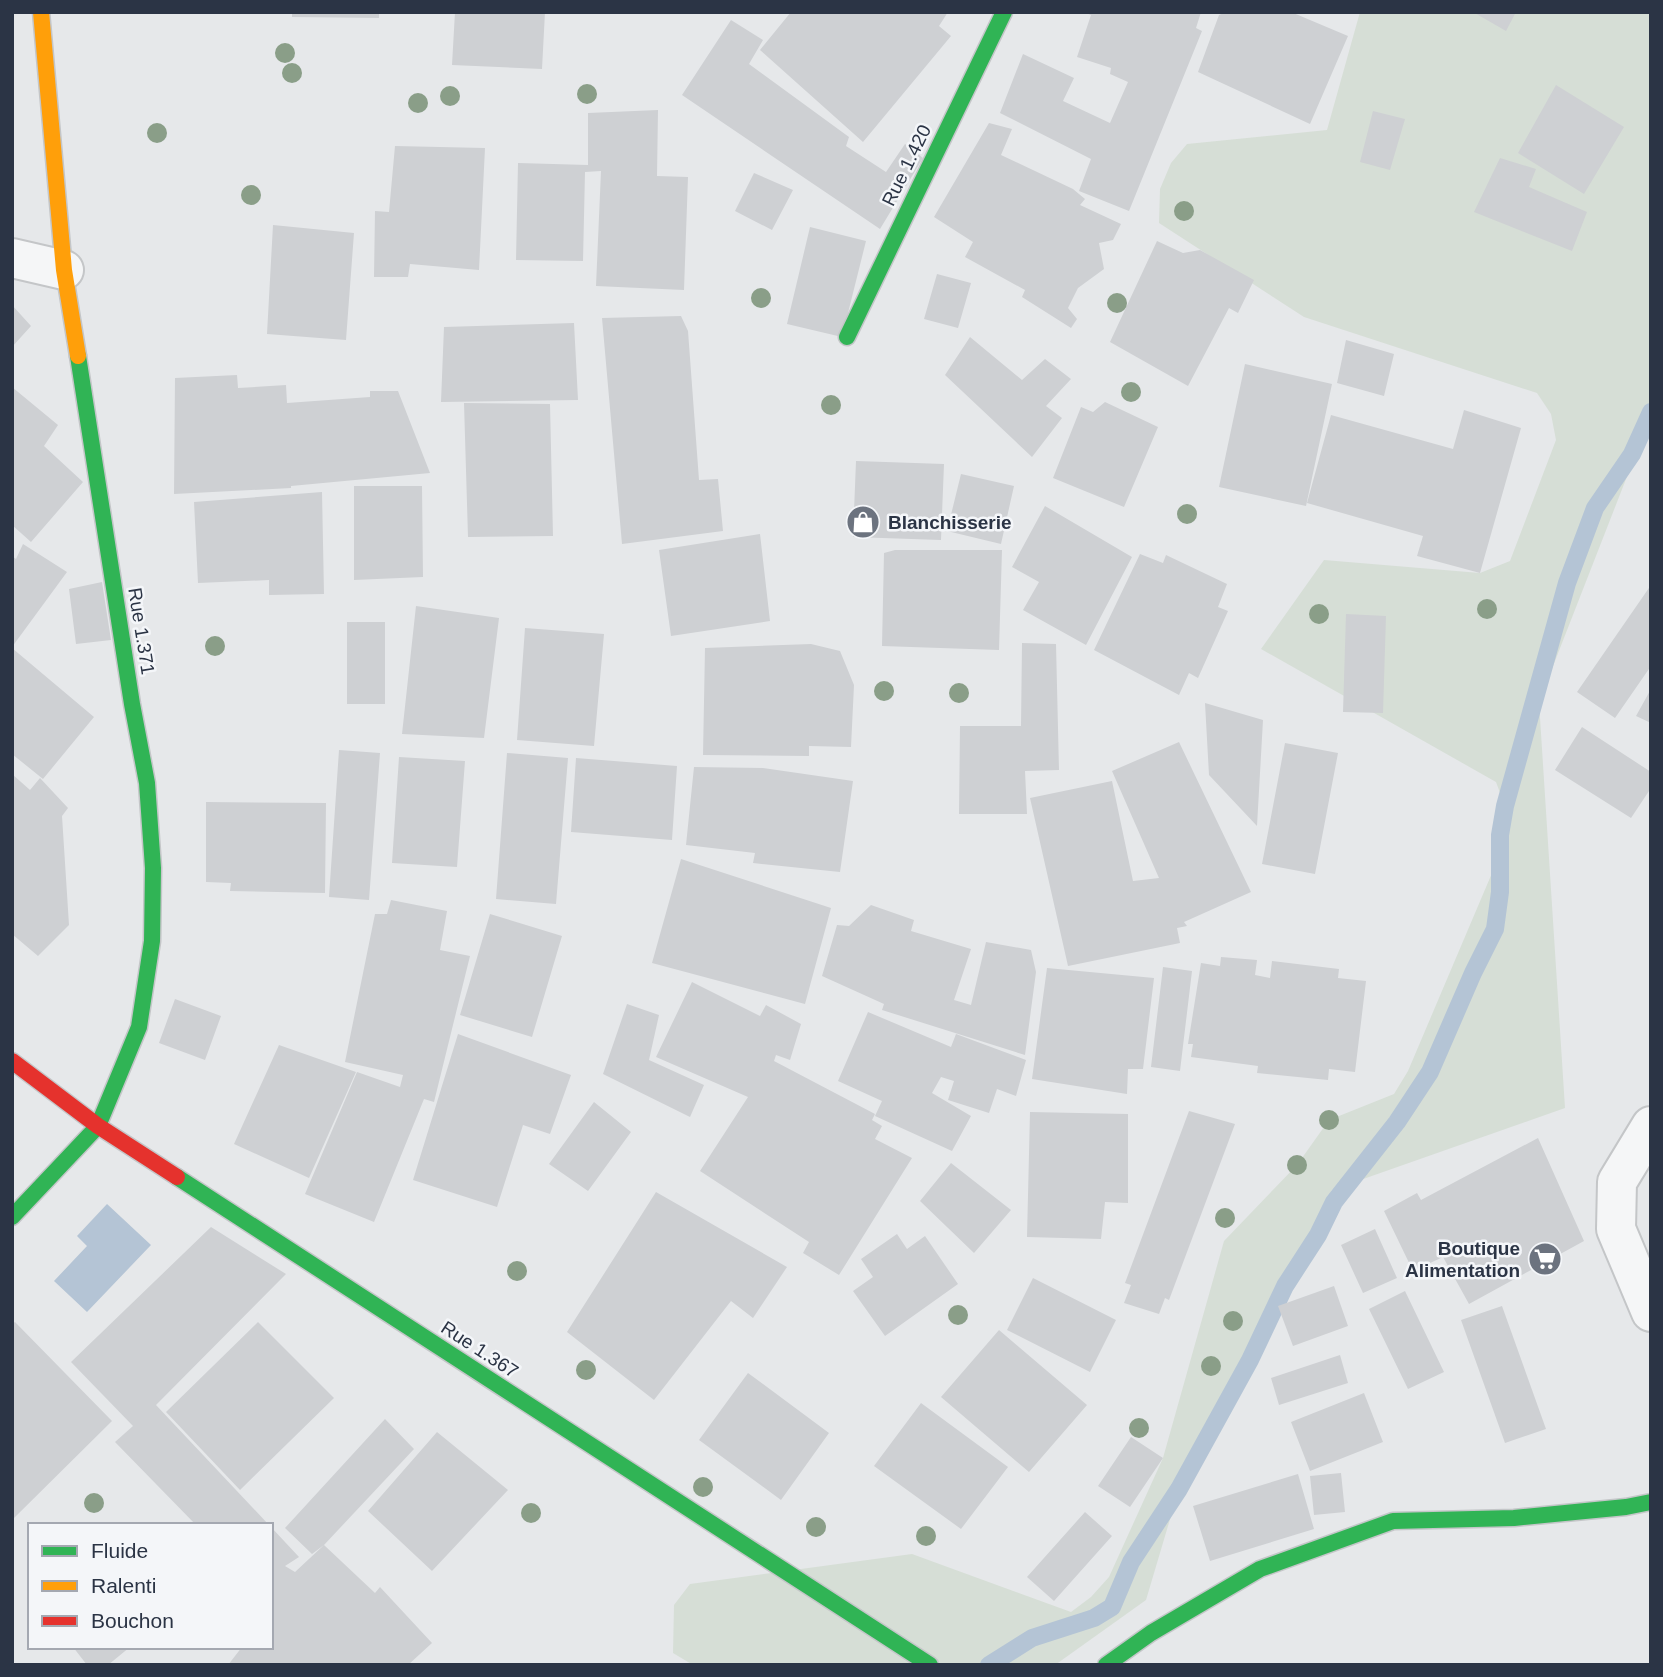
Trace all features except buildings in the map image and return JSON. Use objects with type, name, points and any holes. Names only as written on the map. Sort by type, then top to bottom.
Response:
[{"type":"street","name":"Rue 1.371","points":[[12,1217],[98,1126],[139,1027],[152,942],[153,868],[147,783],[132,704],[64,270],[41,12]]},
{"type":"street","name":"Rue 1.420","points":[[847,337],[1004,12]]},
{"type":"street","points":[[12,258],[64,270]]},
{"type":"street","name":"Rue 1.367","points":[[12,1061],[98,1126],[930,1665]]},
{"type":"street","points":[[1650,1126],[1617,1182],[1616,1229],[1651,1312]]},
{"type":"street","points":[[1106,1665],[1151,1633],[1260,1569],[1393,1521],[1514,1518],[1651,1502]]},
{"type":"shaded area","points":[[1360,12],[1651,12],[1651,415],[1539,702],[1565,1108],[1332,1190],[1278,1306],[1179,1489],[1146,1600],[1055,1665],[693,1665],[673,1653],[674,1605],[690,1584],[912,1554],[1071,1612],[1091,1597],[1109,1577],[1163,1458],[1224,1241],[1297,1165],[1329,1120],[1394,1094],[1408,1071],[1509,833],[1505,806],[1496,782],[1261,649],[1324,560],[1480,573],[1510,561],[1556,440],[1551,414],[1537,393],[1304,317],[1159,223],[1160,189],[1171,163],[1187,144],[1327,130]]},
{"type":"water","points":[[107,1204],[151,1245],[87,1312],[54,1281],[87,1246],[77,1236]]},
{"type":"waterway","points":[[989,1665],[1032,1638],[1094,1618],[1112,1607],[1131,1562],[1179,1489],[1250,1360],[1285,1286],[1318,1235],[1334,1202],[1397,1122],[1430,1072],[1495,929],[1500,892],[1500,835],[1505,806],[1567,583],[1595,508],[1632,454],[1651,412]]},
{"type":"traffic: fast","points":[[847,337],[1004,12]]},
{"type":"traffic: fast","points":[[12,1217],[98,1126],[139,1027],[152,941],[153,868],[147,783],[132,704],[78,356]]},
{"type":"traffic: fast","points":[[177,1177],[930,1665]]},
{"type":"traffic: fast","points":[[1106,1665],[1151,1633],[1260,1569],[1393,1521],[1514,1518],[1651,1502]]},
{"type":"traffic: slow","points":[[41,12],[64,270],[78,356]]},
{"type":"traffic: jam","points":[[12,1061],[98,1126],[177,1177]]},
{"type":"place","name":"Blanchisserie","points":[[863,522]]},
{"type":"place","name":"Boutique Alimentation","points":[[1545,1259]]}]
